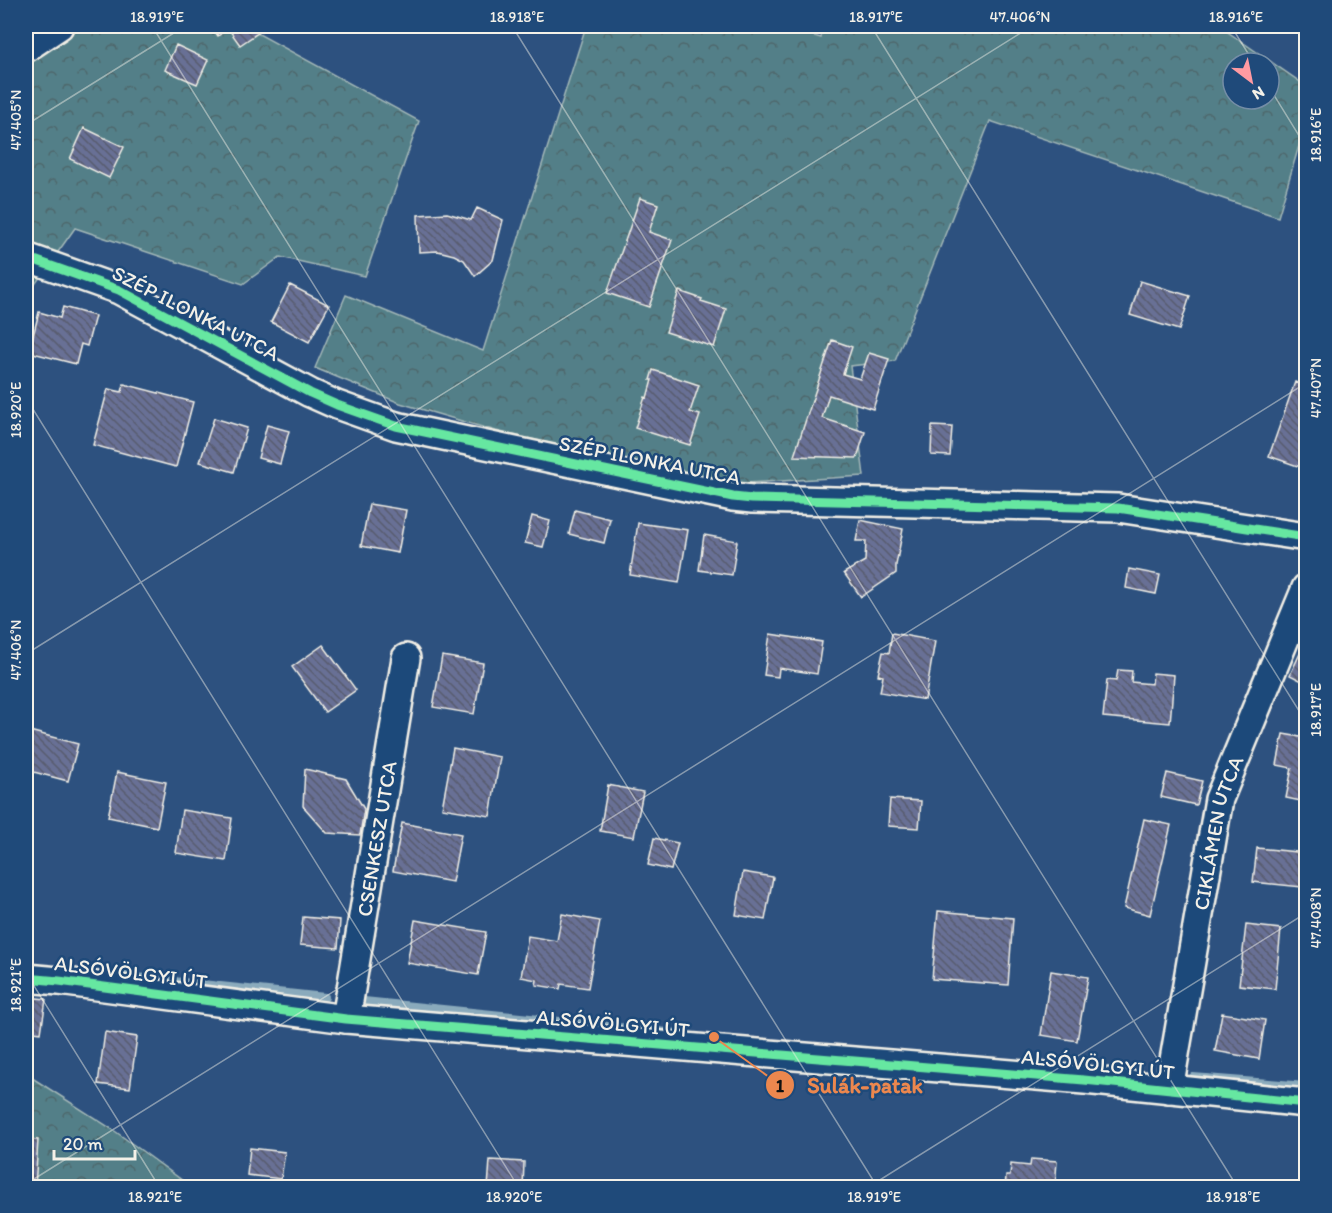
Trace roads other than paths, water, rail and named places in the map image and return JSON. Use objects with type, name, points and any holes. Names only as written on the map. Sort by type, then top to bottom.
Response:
[{"type":"street","points":[[26,48],[59,26]]},
{"type":"street","name":"SZÉP ILONKA UTCA","points":[[26,257],[119,290],[310,393],[396,426],[752,499],[1118,508],[1306,537]]},
{"type":"street","name":"CIKLÁMEN UTCA","points":[[1169,1089],[1219,799],[1306,588]]},
{"type":"street","name":"CSENKESZ UTCA","points":[[346,1019],[405,658]]},
{"type":"street","name":"ALSÓVÖLGYI ÚT","points":[[26,978],[346,1019],[1073,1079],[1306,1103]]},
{"type":"waterway","points":[[108,974],[325,997]]},
{"type":"waterway","points":[[364,1001],[677,1033]]},
{"type":"waterway","points":[[1193,1077],[1306,1086]]},
{"type":"place","name":"Sulák-patak","points":[[714,1037]]}]
